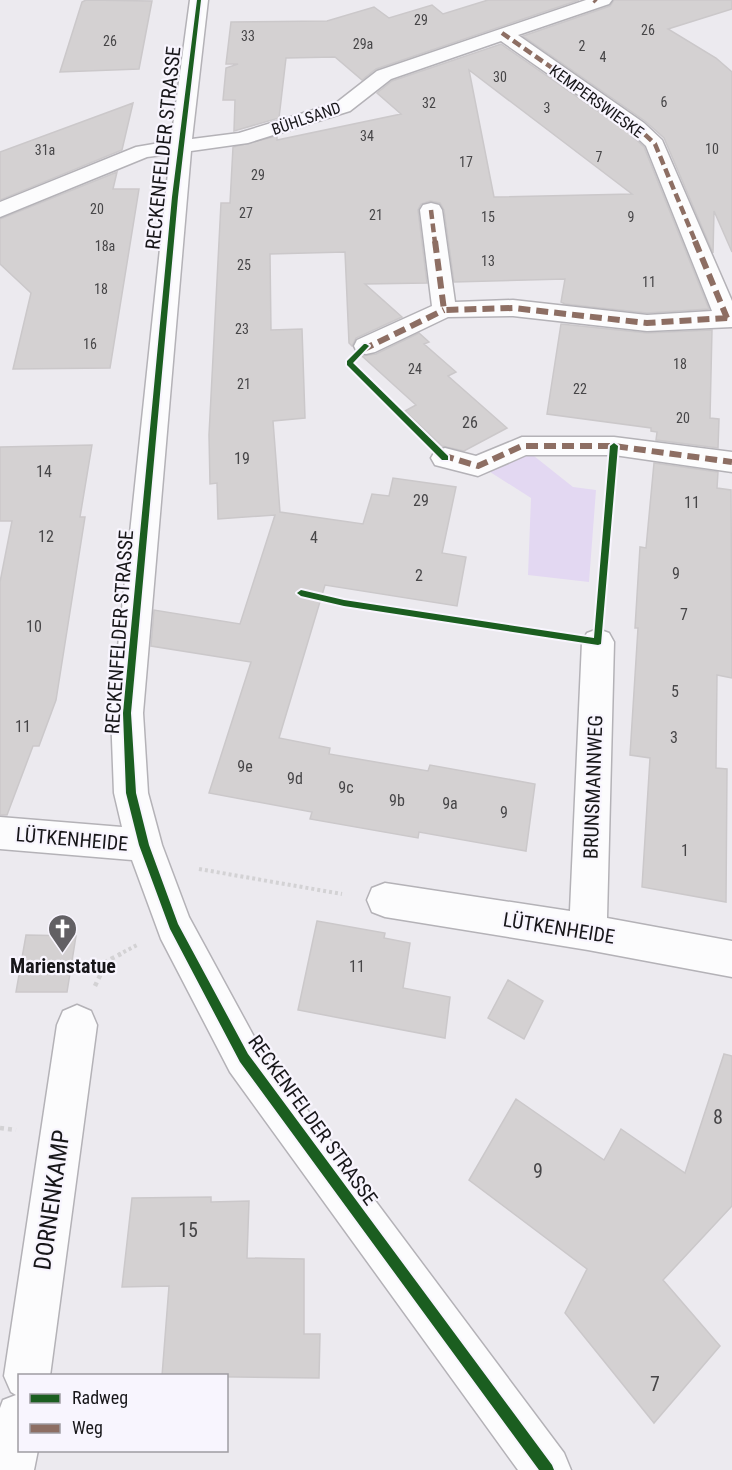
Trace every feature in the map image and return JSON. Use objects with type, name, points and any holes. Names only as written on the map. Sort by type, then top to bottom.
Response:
[{"type":"street","name":"RECKENFELDER STRASSE","points":[[199,0],[175,197],[127,713],[131,793],[144,845],[174,926],[244,1058],[548,1470]]},
{"type":"street","name":"BÜHLSAND","points":[[0,210],[121,158],[143,151],[242,139],[313,118],[343,107],[384,75],[603,0]]},
{"type":"street","name":"KEMPERSWIESKE","points":[[366,346],[444,310],[513,308],[647,323],[730,319],[655,144],[638,127],[502,33]]},
{"type":"street","points":[[431,210],[444,310]]},
{"type":"street","points":[[445,458],[478,466],[522,446],[614,446],[732,462]]},
{"type":"street","name":"BRUNSMANNWEG","points":[[588,932],[598,642]]},
{"type":"street","name":"LÜTKENHEIDE","points":[[0,833],[144,845]]},
{"type":"street","name":"LÜTKENHEIDE","points":[[385,900],[588,932],[732,959]]},
{"type":"street","name":"DORNENKAMP","points":[[27,1374],[77,1025]]},
{"type":"street","points":[[10,1470],[18,1428]]},
{"type":"path","points":[[144,845],[205,872],[385,900]]},
{"type":"path","points":[[77,1025],[107,961],[174,926]]},
{"type":"shaded area","points":[[529,452],[573,487],[596,490],[589,582],[528,575],[531,498],[487,470]]},
{"type":"building","points":[[86,0],[152,1],[139,69],[60,72],[82,2]]},
{"type":"building","points":[[488,0],[579,0],[376,69],[362,80],[335,57],[286,58],[279,118],[234,131],[235,100],[223,100],[226,68],[238,64],[226,64],[231,22],[327,21],[374,7],[389,18],[432,5],[443,14]]},
{"type":"building","points":[[614,0],[732,0],[732,9],[668,29],[716,58],[732,72],[732,252],[714,211],[713,253],[664,138],[645,121],[523,36],[610,6]]},
{"type":"building","points":[[501,44],[629,133],[644,147],[709,309],[647,313],[565,304],[561,302],[565,279],[454,282],[444,210],[440,203],[430,201],[421,204],[418,210],[427,283],[365,284],[402,317],[356,338],[352,346],[349,343],[345,252],[270,254],[271,330],[302,329],[305,418],[273,421],[280,512],[363,524],[372,494],[389,496],[393,478],[456,487],[442,553],[466,557],[457,606],[325,585],[279,738],[330,748],[329,754],[428,771],[430,765],[535,784],[526,851],[419,832],[418,838],[310,819],[312,812],[209,793],[251,662],[151,646],[154,610],[240,624],[275,515],[218,519],[217,483],[210,484],[209,435],[221,203],[230,203],[233,147],[277,136],[277,140],[401,114],[377,93],[392,81]],"holes":[[[469,70],[632,194],[494,197]]]},
{"type":"building","points":[[133,103],[122,150],[0,200],[0,152]]},
{"type":"building","points":[[117,172],[113,189],[139,189],[110,368],[13,369],[31,293],[0,264],[0,219]]},
{"type":"building","points":[[561,324],[647,333],[712,330],[710,418],[719,419],[718,448],[656,440],[657,432],[651,431],[651,428],[547,414]]},
{"type":"building","points":[[419,333],[429,342],[424,344],[456,372],[448,376],[507,428],[464,451],[442,446],[405,411],[416,405],[362,356],[376,354]]},
{"type":"building","points":[[92,445],[80,517],[85,517],[56,700],[39,746],[33,746],[7,815],[0,815],[0,582],[12,521],[0,521],[0,447]]},
{"type":"building","points":[[654,463],[718,472],[717,488],[731,490],[732,678],[717,675],[716,768],[727,769],[726,902],[642,887],[650,758],[630,755],[638,628],[635,628],[640,547],[646,548]]},
{"type":"building","points":[[317,921],[385,933],[384,938],[410,943],[403,988],[450,997],[445,1038],[298,1010]]},
{"type":"building","points":[[26,935],[76,936],[67,992],[16,992]]},
{"type":"building","points":[[508,980],[543,1001],[524,1039],[488,1018]]},
{"type":"building","points":[[724,1054],[732,1056],[732,1206],[663,1280],[720,1346],[654,1423],[565,1313],[587,1269],[469,1180],[516,1099],[604,1160],[621,1129],[685,1173]]},
{"type":"building","points":[[211,1197],[211,1202],[249,1201],[247,1258],[304,1259],[304,1334],[320,1334],[319,1378],[162,1374],[169,1286],[122,1287],[132,1198]]},
{"type":"marked path","points":[[502,33],[637,127],[655,144],[727,318],[732,319]]},
{"type":"marked path","points":[[431,210],[444,310],[513,308],[647,323],[727,318]]},
{"type":"marked path","points":[[362,350],[444,310]]},
{"type":"marked path","points":[[442,455],[478,466],[522,446],[614,446],[732,462]]},
{"type":"cycle path","points":[[199,0],[175,197],[127,713],[131,793],[144,845],[174,926],[244,1058],[547,1470]]},
{"type":"cycle path","points":[[366,346],[349,363],[445,458]]},
{"type":"cycle path","points":[[301,593],[344,603],[598,642],[614,446]]},
{"type":"place","name":"Marienstatue","points":[[63,954]]}]
